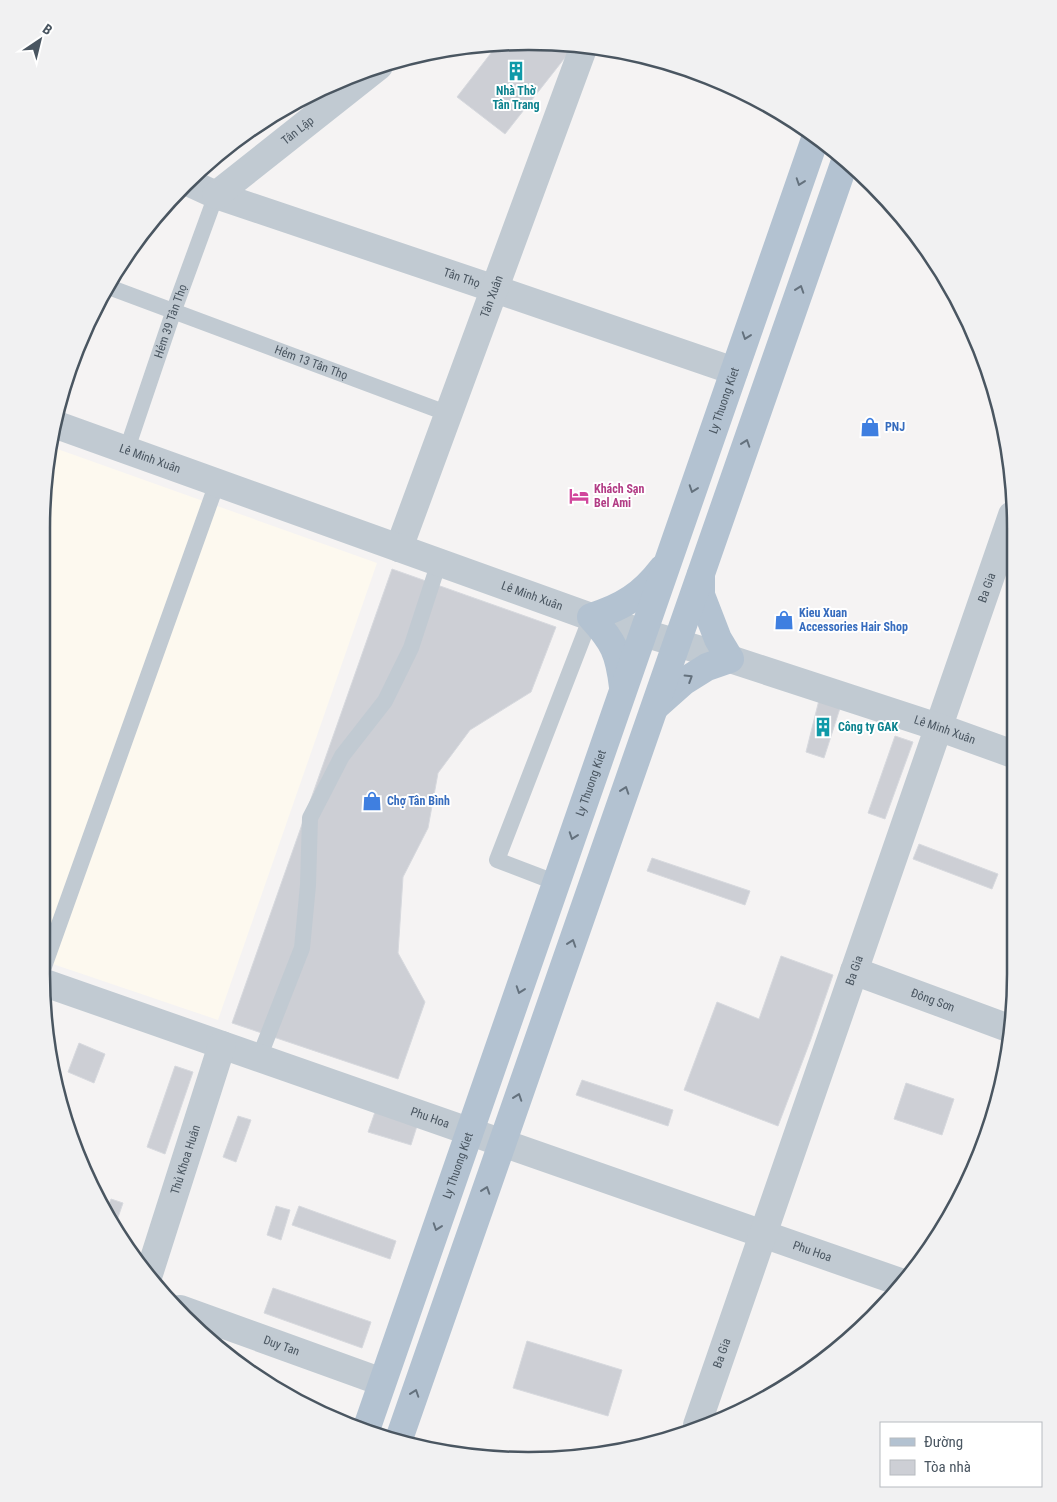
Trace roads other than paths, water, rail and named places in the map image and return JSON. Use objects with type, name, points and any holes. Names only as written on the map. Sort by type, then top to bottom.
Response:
[{"type":"main road","name":"Ly Thuong Kiet","points":[[368,1424],[813,144]]},
{"type":"main road","points":[[401,1435],[843,168]]},
{"type":"main road","points":[[623,691],[621,665],[617,651],[608,636],[591,617],[614,610],[630,600],[650,584],[668,562]]},
{"type":"main road","points":[[654,707],[682,682],[707,667],[730,659],[718,639],[701,595],[701,571]]},
{"type":"street","name":"Tân Xuân","points":[[400,548],[581,53]]},
{"type":"street","name":"Tân Lập","points":[[216,195],[361,80]]},
{"type":"street","name":"Tân Thọ","points":[[195,185],[216,195],[734,371]]},
{"type":"street","name":"Lê Minh Xuân","points":[[61,426],[591,617],[730,659],[938,727],[1007,752]]},
{"type":"street","name":"Ba Gia","points":[[698,1421],[1007,530]]},
{"type":"street","name":"Đông Sơn","points":[[854,972],[1004,1026]]},
{"type":"street","name":"Phu Hoa","points":[[50,985],[895,1280]]},
{"type":"street","name":"Thủ Khoa Huân","points":[[151,1267],[222,1045]]},
{"type":"street","name":"Duy Tan","points":[[191,1313],[382,1382]]},
{"type":"lane","name":"Hẻm 39 Tân Thọ","points":[[127,449],[174,310],[216,195]]},
{"type":"lane","name":"Hẻm 13 Tân Thọ","points":[[114,289],[449,414]]},
{"type":"lane","points":[[50,953],[217,483]]},
{"type":"lane","points":[[259,1058],[302,948],[308,885],[310,818],[342,756],[385,701],[411,648],[439,562]]},
{"type":"lane","points":[[556,883],[498,860],[591,617]]},
{"type":"place","name":"Nhà Thờ Tân Trang","points":[[516,71]]},
{"type":"place","name":"PNJ","points":[[870,427]]},
{"type":"place","name":"Khách Sạn Bel Ami","points":[[579,496]]},
{"type":"place","name":"Kieu Xuan Accessories Hair Shop","points":[[784,620]]},
{"type":"place","name":"Công ty GAK","points":[[823,727]]},
{"type":"place","name":"Chợ Tân Bình","points":[[372,801]]}]
